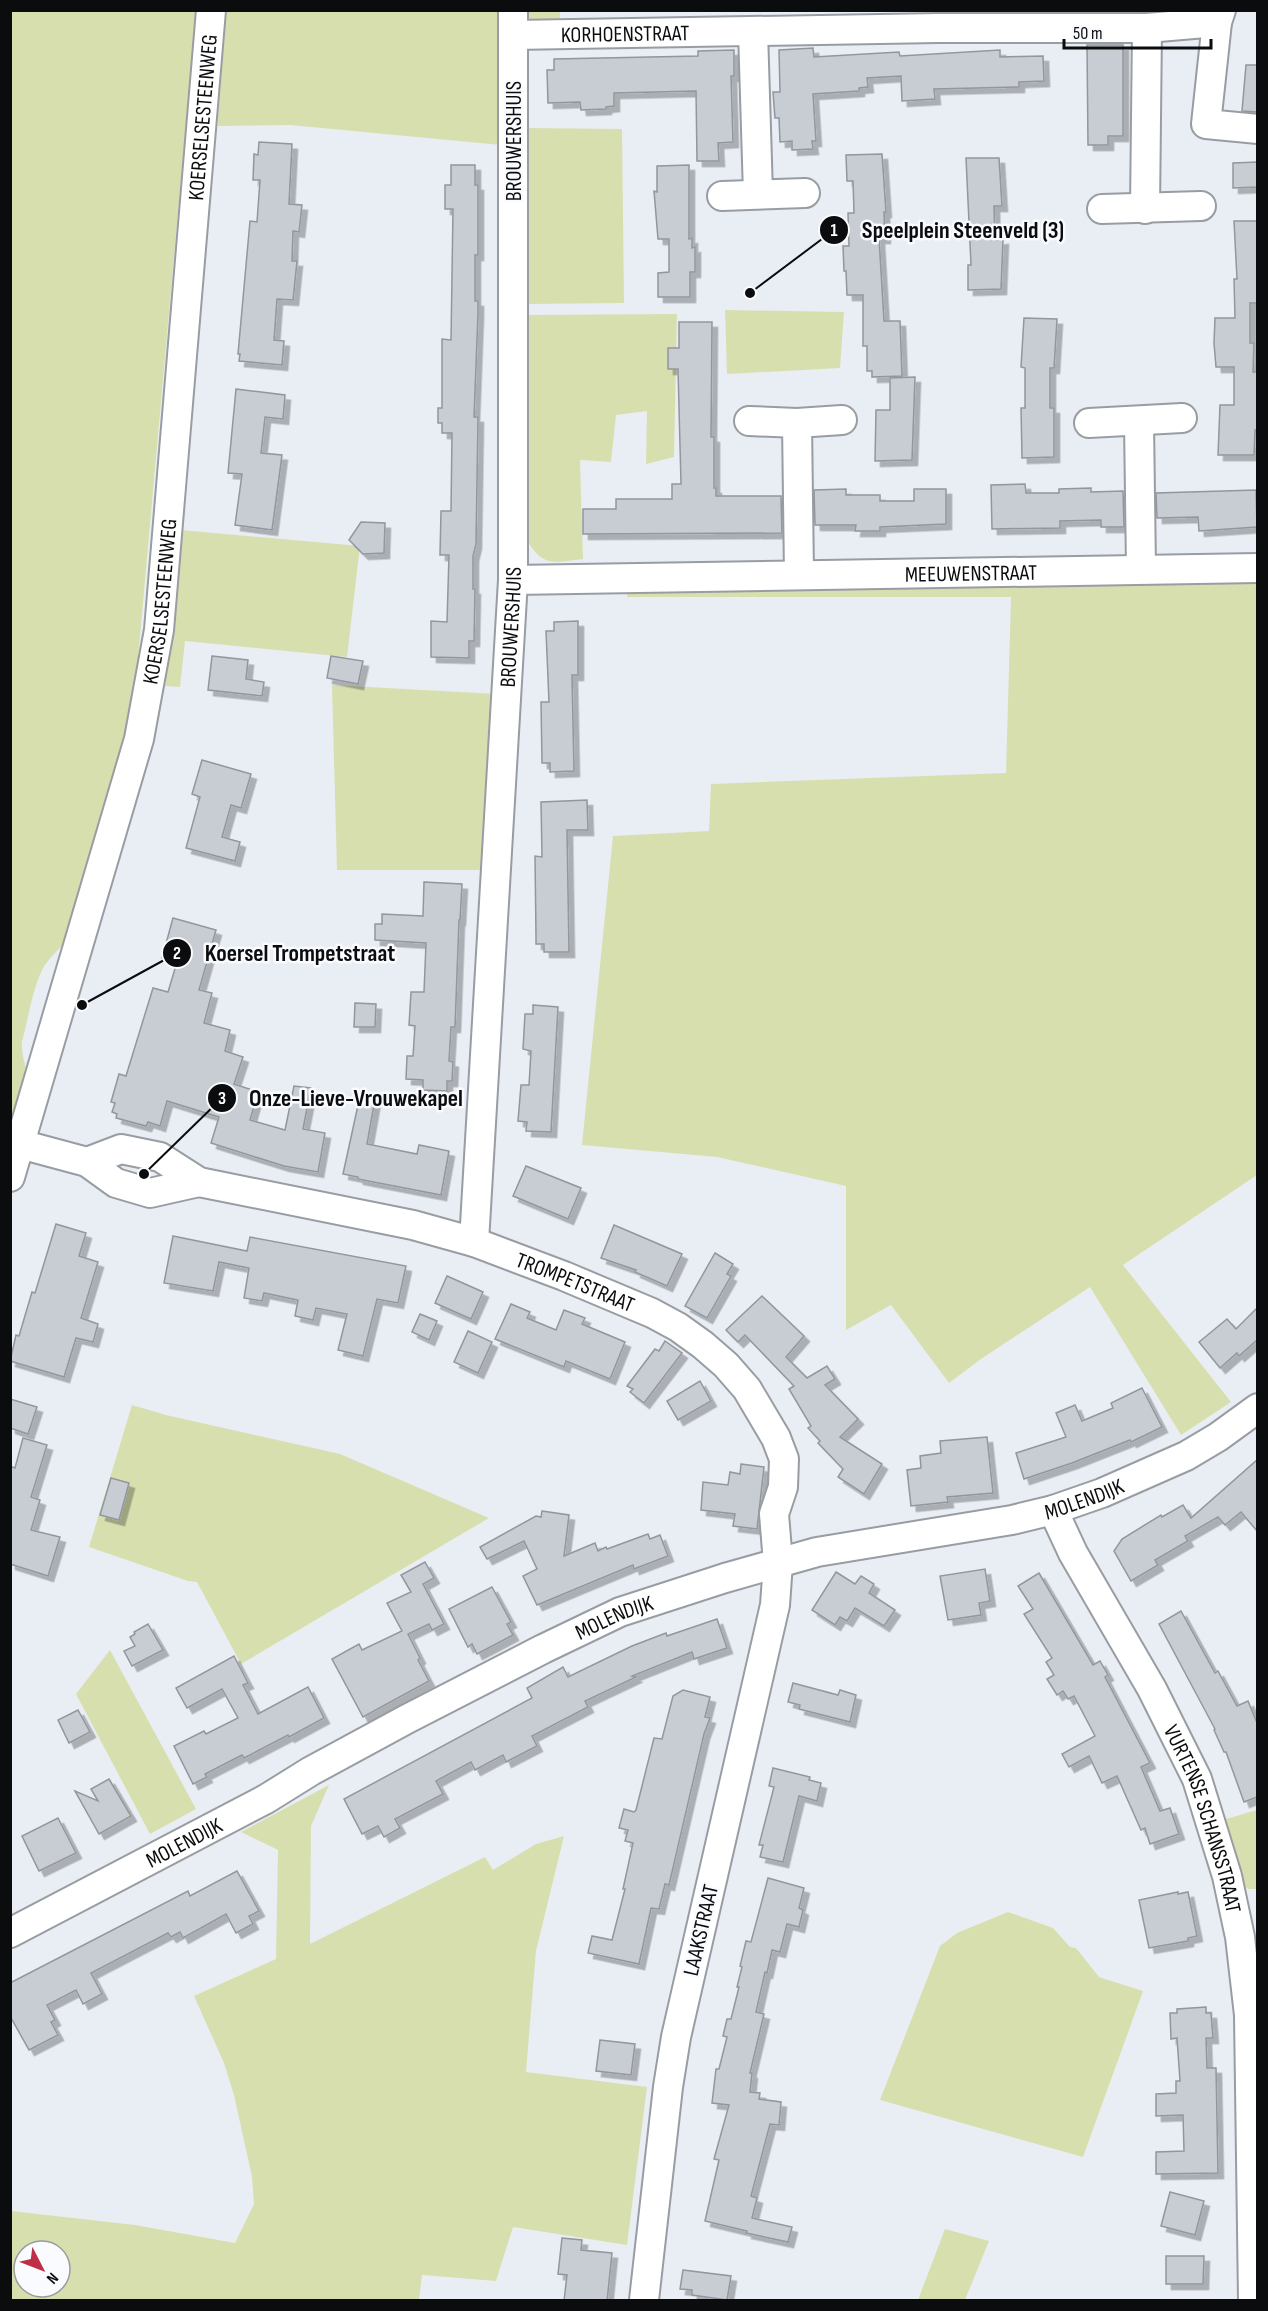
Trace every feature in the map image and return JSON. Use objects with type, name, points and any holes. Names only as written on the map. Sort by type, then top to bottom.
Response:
[{"type":"street","name":"KOERSELSESTEENWEG","points":[[10,1176],[139,739],[159,630],[211,10]]},
{"type":"street","name":"KORHOENSTRAAT","points":[[513,23],[743,24],[1086,19],[1147,28],[1219,16]]},
{"type":"street","points":[[1219,16],[1206,124],[1257,129]]},
{"type":"street","name":"BROUWERSHUIS","points":[[474,1242],[513,580],[513,23]]},
{"type":"street","points":[[743,24],[758,194]]},
{"type":"street","points":[[1144,209],[1147,28]]},
{"type":"street","points":[[722,196],[805,193]]},
{"type":"street","points":[[1102,209],[1201,206]]},
{"type":"street","points":[[1089,423],[1182,418]]},
{"type":"street","points":[[749,420],[796,423],[842,420]]},
{"type":"street","points":[[1139,422],[1142,569]]},
{"type":"street","points":[[796,423],[799,575]]},
{"type":"street","name":"MEEUWENSTRAAT","points":[[513,580],[1257,568]]},
{"type":"street","name":"TROMPETSTRAAT","points":[[20,1144],[87,1162],[116,1183],[150,1192],[199,1182],[413,1225],[474,1242],[652,1313],[678,1327],[726,1365],[747,1389],[776,1438],[784,1459],[783,1487],[774,1514],[778,1563]]},
{"type":"street","name":"MOLENDIJK","points":[[10,1933],[266,1799],[311,1771],[407,1719],[587,1626],[620,1612],[817,1552],[1012,1520],[1053,1510],[1102,1493],[1186,1456],[1218,1437],[1257,1408]]},
{"type":"street","name":"VURTENSE SCHANSSTRAAT","points":[[1053,1510],[1073,1553],[1152,1689],[1197,1779],[1227,1876],[1245,1903],[1240,1937],[1249,2015],[1253,2301]]},
{"type":"street","name":"LAAKSTRAAT","points":[[644,2301],[668,2087],[676,2037],[775,1605],[778,1563]]},
{"type":"green space","points":[[11,11],[196,11],[137,670],[126,732],[69,933],[42,970],[33,996],[22,1042],[26,1071],[25,1083],[11,1117]]},
{"type":"green space","points":[[225,11],[500,11],[501,145],[290,125],[218,126]]},
{"type":"green space","points":[[525,11],[560,11],[560,24],[534,26]]},
{"type":"green space","points":[[526,128],[622,129],[624,303],[526,304]]},
{"type":"green space","points":[[725,310],[844,312],[840,368],[727,374]]},
{"type":"green space","points":[[677,314],[674,457],[646,464],[647,411],[616,415],[611,462],[580,460],[583,559],[558,562],[545,560],[528,542],[526,315]]},
{"type":"green space","points":[[180,530],[360,546],[347,657],[185,641],[180,687],[165,686]]},
{"type":"green space","points":[[1257,578],[1257,1175],[1123,1265],[1231,1402],[1181,1435],[1090,1287],[981,1359],[949,1383],[891,1305],[846,1330],[846,1186],[717,1157],[582,1145],[613,836],[709,831],[711,784],[1006,773],[1011,597],[627,597],[628,586]]},
{"type":"green space","points":[[332,685],[496,694],[488,870],[337,870]]},
{"type":"green space","points":[[132,1405],[166,1415],[340,1454],[489,1518],[241,1664],[197,1582],[188,1581],[89,1547]]},
{"type":"green space","points":[[110,1650],[196,1809],[150,1834],[76,1694]]},
{"type":"green space","points":[[329,1785],[311,1826],[310,1944],[485,1857],[493,1870],[536,1844],[564,1836],[536,1951],[526,2072],[647,2087],[627,2245],[513,2227],[496,2281],[422,2275],[419,2300],[11,2300],[11,2211],[135,2225],[235,2243],[254,2204],[252,2177],[234,2095],[224,2063],[194,1996],[276,1959],[278,1850],[241,1832]]},
{"type":"green space","points":[[1257,1810],[1257,1889],[1249,1889],[1241,1885],[1219,1821]]},
{"type":"green space","points":[[1008,1912],[1053,1928],[1070,1947],[1076,1948],[1099,1977],[1143,1991],[1083,2157],[880,2100],[940,1946],[957,1933]]},
{"type":"green space","points":[[945,2229],[989,2241],[965,2300],[918,2300]]},
{"type":"building","points":[[1087,45],[1123,45],[1123,136],[1108,136],[1108,145],[1088,145]]},
{"type":"building","points":[[813,48],[814,57],[899,52],[900,56],[1000,50],[1000,57],[1043,56],[1044,81],[1019,82],[1019,87],[934,89],[935,99],[902,101],[901,76],[867,78],[868,87],[859,88],[859,91],[813,94],[816,141],[812,141],[813,149],[792,150],[792,141],[780,142],[779,118],[775,118],[773,92],[780,92],[779,50]]},
{"type":"building","points":[[734,50],[734,76],[731,76],[733,142],[718,143],[719,161],[697,161],[696,91],[614,93],[614,106],[606,107],[606,109],[581,110],[580,102],[548,103],[547,70],[554,70],[554,59],[698,56],[698,51]]},
{"type":"building","points":[[1246,65],[1257,65],[1257,112],[1242,111]]},
{"type":"building","points":[[259,142],[292,144],[289,204],[302,205],[299,232],[293,231],[292,261],[297,261],[293,300],[277,299],[274,340],[284,341],[282,365],[239,361],[240,354],[238,354],[250,221],[257,222],[260,180],[253,180],[254,154],[258,155]]},
{"type":"building","points":[[882,154],[886,212],[884,212],[885,238],[879,238],[884,321],[900,321],[902,376],[872,377],[872,371],[867,371],[867,346],[863,346],[863,295],[847,295],[846,271],[844,271],[843,246],[849,246],[848,213],[854,213],[853,181],[847,181],[846,155]]},
{"type":"building","points":[[966,158],[999,158],[1002,206],[994,206],[995,240],[1003,239],[1001,289],[968,290],[968,265],[971,265]]},
{"type":"building","points":[[1257,162],[1257,187],[1233,188],[1233,163]]},
{"type":"building","points":[[451,165],[475,165],[475,185],[478,185],[478,255],[475,255],[475,301],[478,301],[478,313],[474,417],[478,417],[476,544],[473,556],[474,641],[469,641],[469,658],[431,657],[431,621],[447,622],[449,555],[440,555],[441,511],[451,511],[452,433],[442,433],[442,423],[438,423],[438,408],[442,408],[442,339],[451,340],[453,209],[445,209],[445,185],[451,185]]},
{"type":"building","points":[[689,165],[689,239],[692,238],[692,248],[695,247],[695,272],[690,272],[690,297],[658,297],[658,273],[669,272],[669,239],[658,239],[654,191],[657,192],[657,166]]},
{"type":"building","points":[[1234,221],[1257,221],[1257,303],[1250,303],[1250,343],[1254,343],[1253,372],[1257,372],[1257,430],[1255,430],[1254,455],[1218,455],[1220,405],[1234,405],[1234,367],[1216,367],[1214,343],[1215,318],[1235,318],[1234,279],[1237,279]]},
{"type":"building","points":[[1024,318],[1057,319],[1054,368],[1050,368],[1050,408],[1054,408],[1054,457],[1022,458],[1021,408],[1025,408],[1025,368],[1021,367]]},
{"type":"building","points":[[679,322],[712,322],[711,437],[714,437],[716,496],[781,496],[782,533],[583,534],[583,509],[616,509],[616,499],[672,499],[672,484],[681,484],[678,369],[668,369],[668,348],[679,348]]},
{"type":"building","points":[[915,377],[912,460],[875,461],[876,410],[890,410],[890,378]]},
{"type":"building","points":[[236,389],[285,395],[283,419],[265,417],[261,453],[282,455],[272,530],[235,525],[242,474],[228,473]]},
{"type":"building","points":[[1025,484],[1026,493],[1059,493],[1059,489],[1091,488],[1091,492],[1123,491],[1124,527],[1101,527],[1101,520],[1060,521],[1060,528],[992,529],[991,485]]},
{"type":"building","points":[[846,489],[846,495],[880,495],[880,501],[914,501],[914,489],[946,489],[946,524],[880,527],[880,531],[855,531],[856,525],[815,525],[814,490]]},
{"type":"building","points":[[1256,490],[1257,527],[1199,531],[1198,517],[1157,518],[1156,493]]},
{"type":"building","points":[[361,522],[385,523],[384,553],[363,554],[349,540]]},
{"type":"building","points":[[578,621],[578,675],[572,675],[574,771],[550,772],[550,763],[542,763],[541,702],[549,702],[546,631],[554,631],[554,622]]},
{"type":"building","points":[[212,656],[248,660],[246,679],[264,682],[262,696],[208,690]]},
{"type":"building","points":[[331,656],[363,661],[358,684],[327,678]]},
{"type":"building","points":[[202,760],[251,774],[241,808],[231,805],[222,837],[240,842],[235,861],[186,848],[200,797],[192,794]]},
{"type":"building","points":[[587,800],[588,830],[567,830],[569,952],[544,952],[544,944],[536,944],[535,856],[542,857],[541,802]]},
{"type":"building","points":[[424,882],[462,884],[455,1027],[451,1027],[449,1061],[453,1062],[452,1081],[447,1081],[447,1091],[423,1090],[423,1080],[406,1079],[407,1056],[413,1056],[415,1026],[409,1025],[411,992],[424,992],[426,943],[375,940],[375,924],[382,924],[382,914],[423,916]]},
{"type":"building","points":[[173,918],[216,930],[199,990],[212,993],[204,1023],[230,1030],[225,1051],[243,1057],[234,1084],[258,1092],[250,1120],[285,1130],[294,1086],[311,1088],[303,1129],[325,1133],[318,1172],[284,1166],[211,1143],[219,1117],[167,1101],[160,1126],[148,1122],[146,1126],[116,1118],[117,1114],[112,1112],[115,1103],[111,1102],[119,1074],[126,1076],[153,988],[168,992],[177,962],[162,958]]},
{"type":"building","points":[[355,1003],[376,1004],[375,1027],[354,1027]]},
{"type":"building","points":[[533,1005],[558,1007],[551,1132],[526,1131],[527,1122],[518,1121],[521,1085],[529,1085],[531,1051],[523,1049],[525,1014],[533,1014]]},
{"type":"building","points":[[360,1096],[375,1099],[367,1144],[417,1154],[419,1145],[449,1151],[441,1195],[343,1174]]},
{"type":"building","points":[[526,1166],[581,1188],[568,1219],[513,1196]]},
{"type":"building","points":[[56,1224],[86,1233],[79,1256],[98,1262],[81,1318],[98,1324],[93,1342],[76,1338],[64,1377],[10,1361],[16,1335],[19,1336],[32,1292],[35,1293]]},
{"type":"building","points":[[614,1225],[682,1254],[667,1286],[635,1272],[636,1270],[601,1258]]},
{"type":"building","points":[[173,1236],[247,1251],[250,1237],[406,1266],[398,1303],[377,1299],[363,1356],[338,1350],[347,1314],[316,1308],[313,1320],[295,1316],[298,1300],[264,1293],[262,1301],[244,1298],[249,1268],[219,1262],[213,1291],[164,1283]]},
{"type":"building","points":[[715,1253],[733,1264],[727,1274],[731,1276],[707,1318],[685,1306]]},
{"type":"building","points":[[447,1276],[483,1292],[471,1319],[435,1303]]},
{"type":"building","points":[[762,1296],[804,1336],[786,1357],[807,1378],[827,1366],[835,1379],[825,1385],[858,1419],[840,1437],[882,1464],[864,1494],[838,1477],[843,1469],[818,1443],[820,1441],[808,1428],[811,1426],[789,1389],[794,1386],[745,1335],[738,1342],[726,1330]]},
{"type":"building","points":[[511,1304],[530,1312],[527,1318],[556,1330],[564,1310],[585,1318],[582,1324],[625,1342],[610,1379],[566,1361],[564,1367],[495,1339]]},
{"type":"building","points":[[1257,1308],[1257,1340],[1239,1356],[1237,1353],[1220,1368],[1199,1342],[1227,1319],[1236,1329]]},
{"type":"building","points":[[420,1314],[437,1321],[429,1340],[412,1332]]},
{"type":"building","points":[[468,1331],[492,1342],[478,1373],[454,1362]]},
{"type":"building","points":[[665,1341],[682,1353],[644,1403],[630,1392],[633,1389],[627,1386],[655,1349],[659,1351]]},
{"type":"building","points":[[700,1381],[711,1401],[678,1420],[667,1401]]},
{"type":"building","points":[[1142,1388],[1162,1427],[1131,1442],[1130,1440],[1024,1479],[1016,1453],[1066,1437],[1056,1413],[1075,1405],[1082,1421],[1113,1408],[1111,1403]]},
{"type":"building","points":[[10,1399],[37,1407],[28,1434],[10,1428]]},
{"type":"building","points":[[987,1437],[993,1493],[947,1497],[948,1502],[911,1506],[907,1470],[921,1468],[920,1456],[941,1453],[940,1441]]},
{"type":"building","points":[[23,1438],[47,1445],[31,1497],[40,1500],[31,1530],[60,1537],[48,1576],[10,1564],[10,1466],[15,1468]]},
{"type":"building","points":[[1257,1460],[1257,1531],[1241,1512],[1225,1525],[1218,1517],[1185,1536],[1188,1541],[1155,1560],[1158,1565],[1131,1581],[1114,1551],[1122,1539],[1161,1515],[1162,1517],[1183,1505],[1191,1518]]},
{"type":"building","points":[[741,1464],[764,1467],[757,1529],[733,1526],[735,1514],[701,1510],[703,1482],[728,1485],[730,1472],[740,1474]]},
{"type":"building","points":[[111,1478],[129,1483],[119,1520],[100,1515]]},
{"type":"building","points":[[542,1511],[569,1515],[564,1556],[595,1543],[598,1551],[648,1534],[650,1539],[660,1535],[668,1556],[634,1569],[633,1565],[537,1605],[523,1576],[537,1569],[524,1541],[487,1559],[480,1547],[536,1516],[541,1517]]},
{"type":"building","points":[[425,1562],[434,1578],[423,1584],[444,1624],[432,1630],[429,1624],[408,1634],[429,1681],[363,1717],[332,1659],[359,1644],[362,1650],[402,1631],[387,1603],[411,1592],[401,1575]]},
{"type":"building","points":[[985,1569],[990,1601],[979,1603],[981,1615],[948,1620],[940,1576]]},
{"type":"building","points":[[836,1572],[855,1584],[861,1576],[874,1584],[869,1593],[895,1610],[884,1626],[855,1608],[847,1621],[840,1617],[835,1625],[812,1610]]},
{"type":"building","points":[[1039,1573],[1093,1665],[1100,1661],[1108,1675],[1105,1677],[1150,1763],[1141,1767],[1160,1811],[1170,1808],[1179,1834],[1150,1844],[1145,1828],[1141,1830],[1117,1776],[1102,1783],[1089,1756],[1069,1767],[1062,1754],[1095,1736],[1074,1696],[1068,1699],[1063,1691],[1057,1695],[1047,1679],[1054,1675],[1046,1662],[1052,1658],[1024,1614],[1033,1609],[1018,1586]]},
{"type":"building","points":[[492,1587],[511,1622],[507,1624],[513,1635],[477,1654],[472,1644],[468,1647],[449,1609]]},
{"type":"building","points":[[1181,1611],[1215,1673],[1218,1671],[1237,1706],[1248,1701],[1257,1723],[1257,1797],[1244,1802],[1226,1752],[1159,1624]]},
{"type":"building","points":[[717,1619],[727,1648],[694,1659],[692,1652],[632,1676],[636,1677],[585,1701],[588,1707],[532,1736],[537,1746],[506,1762],[503,1755],[475,1770],[471,1762],[436,1781],[443,1794],[395,1819],[400,1828],[384,1837],[378,1826],[362,1834],[344,1799],[532,1698],[527,1688],[563,1667],[568,1677],[632,1646],[666,1633],[667,1636]]},
{"type":"building","points":[[148,1624],[163,1650],[132,1666],[124,1651],[135,1646],[130,1637],[135,1634],[134,1632]]},
{"type":"building","points":[[234,1656],[248,1683],[243,1685],[258,1714],[308,1687],[324,1718],[244,1758],[242,1755],[205,1774],[207,1777],[193,1784],[174,1746],[204,1731],[206,1734],[238,1718],[222,1689],[187,1708],[176,1688]]},
{"type":"building","points":[[793,1683],[838,1695],[840,1690],[856,1695],[850,1722],[799,1709],[800,1705],[788,1702]]},
{"type":"building","points":[[683,1690],[710,1697],[705,1717],[710,1718],[704,1734],[669,1885],[665,1884],[659,1909],[651,1908],[639,1964],[588,1953],[592,1936],[612,1940],[625,1889],[623,1889],[633,1843],[625,1841],[628,1830],[619,1828],[624,1809],[634,1812],[636,1810],[654,1738],[662,1739],[673,1696]]},
{"type":"building","points":[[78,1710],[90,1732],[69,1743],[58,1720]]},
{"type":"building","points":[[773,1768],[810,1777],[809,1780],[821,1783],[817,1801],[799,1796],[783,1862],[760,1857],[763,1845],[759,1845],[774,1787],[769,1786]]},
{"type":"building","points":[[109,1779],[131,1816],[99,1834],[75,1791],[98,1801],[91,1789]]},
{"type":"building","points":[[58,1818],[76,1853],[39,1871],[22,1836]]},
{"type":"building","points":[[237,1871],[259,1911],[249,1916],[253,1924],[236,1933],[226,1914],[183,1938],[180,1932],[171,1937],[168,1933],[91,1973],[102,1994],[83,2004],[76,1990],[47,2005],[55,2020],[51,2022],[58,2035],[29,2050],[10,2016],[10,1983],[188,1891],[190,1896]]},
{"type":"building","points":[[768,1878],[804,1888],[799,1908],[803,1910],[799,1927],[787,1924],[780,1952],[772,1950],[767,1973],[765,1972],[756,2012],[764,2014],[750,2073],[752,2073],[750,2092],[760,2093],[759,2099],[781,2102],[779,2125],[770,2124],[751,2196],[757,2198],[752,2218],[792,2227],[788,2242],[705,2221],[719,2160],[714,2159],[729,2105],[712,2103],[716,2069],[719,2069],[727,2037],[723,2036],[727,2019],[731,2019],[739,1987],[737,1987],[742,1967],[740,1966],[746,1941],[751,1942]]},
{"type":"building","points":[[1178,1892],[1178,1894],[1188,1892],[1197,1936],[1188,1938],[1188,1941],[1149,1948],[1139,1900]]},
{"type":"building","points":[[1206,2007],[1206,2013],[1211,2013],[1213,2038],[1206,2038],[1207,2068],[1216,2068],[1218,2173],[1156,2174],[1156,2152],[1184,2151],[1183,2115],[1156,2116],[1156,2094],[1176,2093],[1176,2081],[1180,2081],[1177,2038],[1171,2039],[1170,2013],[1177,2013],[1177,2009]]},
{"type":"building","points":[[600,2040],[635,2044],[631,2075],[596,2071]]},
{"type":"building","points":[[1170,2192],[1204,2201],[1195,2235],[1161,2226]]},
{"type":"building","points":[[562,2238],[582,2240],[581,2250],[612,2253],[607,2301],[564,2301],[567,2275],[558,2274]]},
{"type":"building","points":[[1166,2256],[1204,2256],[1203,2284],[1166,2284]]},
{"type":"building","points":[[683,2270],[731,2276],[727,2300],[692,2295],[692,2290],[680,2289]]},
{"type":"place","name":"Speelplein Steenveld (3)","points":[[750,293]]},
{"type":"place","name":"Koersel Trompetstraat","points":[[82,1005]]},
{"type":"place","name":"Onze-Lieve-Vrouwekapel","points":[[144,1174]]}]
